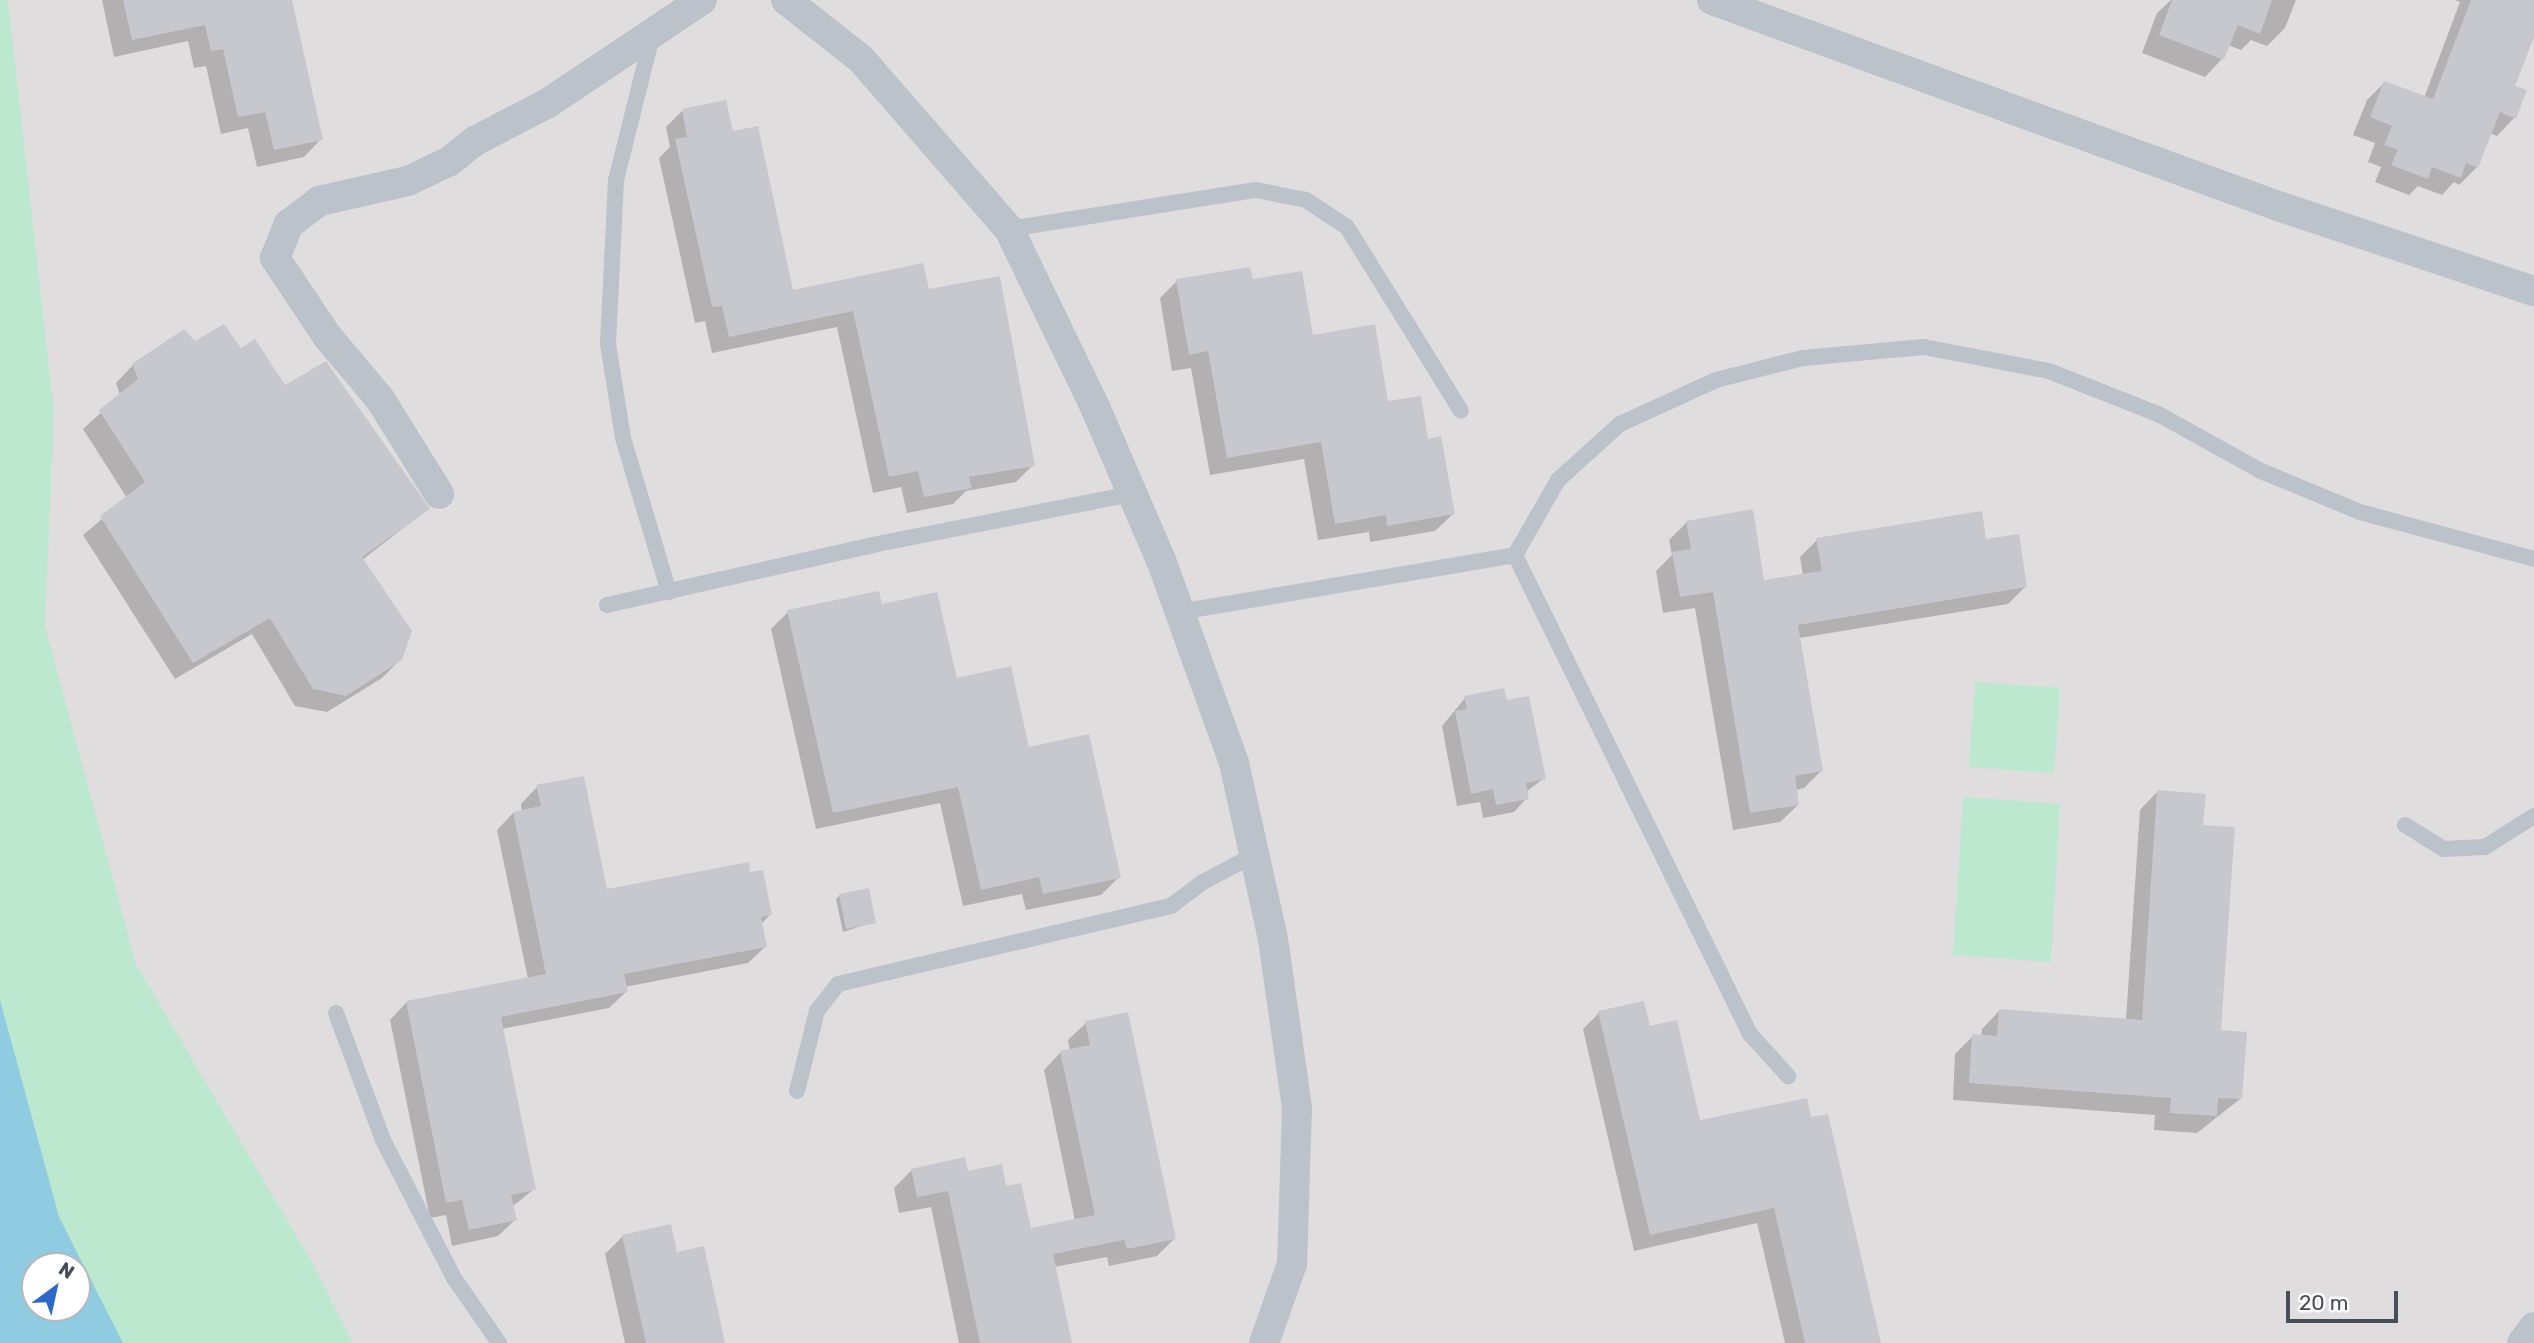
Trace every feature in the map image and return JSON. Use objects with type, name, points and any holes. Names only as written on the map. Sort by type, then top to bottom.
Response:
[{"type":"street","points":[[439,494],[380,399],[327,336],[275,258],[289,225],[319,201],[408,181],[450,161],[702,0]]},
{"type":"street","points":[[786,0],[861,59],[1009,229],[1132,494],[1179,612],[1234,763],[1273,939],[1297,1107],[1292,1264],[1264,1343]]},
{"type":"street","points":[[1712,0],[2240,193],[2534,292]]},
{"type":"street","points":[[2522,1343],[2534,1327]]},
{"type":"lane","points":[[652,34],[617,180],[608,344],[623,438],[669,592]]},
{"type":"lane","points":[[1009,229],[1256,190],[1306,200],[1347,227],[1461,411]]},
{"type":"lane","points":[[1516,555],[1558,480],[1620,424],[1716,380],[1803,358],[1924,347],[2049,370],[2160,415],[2261,471],[2360,512],[2534,559]]},
{"type":"lane","points":[[607,605],[1132,494]]},
{"type":"lane","points":[[1179,612],[1516,555]]},
{"type":"lane","points":[[1516,555],[1750,1034],[1788,1076]]},
{"type":"lane","points":[[2405,825],[2444,849],[2485,847],[2534,816]]},
{"type":"lane","points":[[797,1091],[817,1011],[838,984],[1171,906],[1203,882],[1254,855]]},
{"type":"lane","points":[[336,1013],[383,1140],[454,1278],[499,1343]]},
{"type":"shaded area","points":[[0,0],[2534,0],[2534,1343],[0,1343]]},
{"type":"green space","points":[[0,0],[8,0],[54,412],[45,626],[136,964],[313,1264],[353,1343],[0,1343]]},
{"type":"green space","points":[[1975,682],[2060,688],[2054,773],[1969,767]]},
{"type":"green space","points":[[1963,797],[2060,804],[2051,962],[1953,955]]},
{"type":"water","points":[[0,1000],[59,1217],[77,1252],[21,1252],[21,1322],[91,1322],[91,1280],[123,1343],[0,1343]]},
{"type":"building","points":[[123,0],[292,0],[323,140],[274,150],[265,112],[238,117],[223,49],[211,51],[205,25],[132,40]]},
{"type":"building","points":[[2172,0],[2272,0],[2260,34],[2238,25],[2224,60],[2159,35]]},
{"type":"building","points":[[2471,0],[2534,0],[2534,37],[2515,86],[2527,90],[2516,119],[2500,112],[2478,168],[2466,163],[2461,178],[2432,167],[2428,179],[2391,165],[2398,150],[2384,145],[2392,126],[2370,117],[2384,81],[2433,99]]},
{"type":"building","points":[[726,100],[733,131],[758,126],[793,290],[923,263],[929,289],[1000,276],[1035,466],[969,477],[972,488],[924,497],[918,471],[889,477],[853,311],[729,337],[722,306],[712,307],[675,139],[687,137],[682,109]]},
{"type":"building","points":[[1250,267],[1253,279],[1302,271],[1313,335],[1375,324],[1388,401],[1421,396],[1428,439],[1441,436],[1455,514],[1387,526],[1386,515],[1335,524],[1321,442],[1227,458],[1208,351],[1189,355],[1176,279]]},
{"type":"building","points":[[224,324],[241,348],[255,339],[285,385],[326,361],[430,509],[362,557],[412,631],[402,660],[346,696],[313,689],[270,618],[193,663],[100,516],[145,482],[99,410],[138,379],[132,364],[184,329],[195,341]]},
{"type":"building","points":[[1753,509],[1764,580],[1822,571],[1816,538],[1982,511],[1986,539],[2019,534],[2027,587],[1798,625],[1823,771],[1795,776],[1799,805],[1750,813],[1713,592],[1680,597],[1672,552],[1691,549],[1686,521]]},
{"type":"building","points":[[879,591],[882,604],[937,592],[957,678],[1011,666],[1029,747],[1089,734],[1121,878],[1043,894],[1039,877],[981,890],[958,787],[833,813],[787,610]]},
{"type":"building","points":[[1504,688],[1507,700],[1529,696],[1546,779],[1526,783],[1529,799],[1496,805],[1493,789],[1471,794],[1455,711],[1467,709],[1464,696]]},
{"type":"building","points":[[584,776],[607,889],[749,862],[750,872],[763,870],[772,915],[761,917],[767,947],[624,974],[628,992],[501,1017],[536,1190],[511,1195],[517,1220],[469,1230],[462,1200],[446,1203],[406,1001],[546,974],[513,812],[541,806],[536,785]]},
{"type":"building","points":[[2157,790],[2206,794],[2203,825],[2235,827],[2221,1030],[2247,1032],[2242,1099],[2218,1098],[2217,1116],[2170,1113],[2171,1098],[1969,1083],[1972,1034],[1997,1036],[1999,1009],[2142,1020]]},
{"type":"building","points":[[869,888],[876,923],[846,929],[839,894]]},
{"type":"building","points":[[1644,1001],[1650,1026],[1677,1020],[1700,1120],[1807,1098],[1811,1117],[1828,1114],[1881,1343],[1805,1343],[1774,1208],[1650,1235],[1598,1011]]},
{"type":"building","points":[[1128,1012],[1176,1239],[1127,1249],[1124,1240],[1053,1254],[1072,1343],[980,1343],[948,1191],[917,1197],[911,1169],[965,1157],[968,1171],[1002,1164],[1006,1186],[1021,1183],[1031,1228],[1095,1215],[1060,1051],[1090,1045],[1085,1021]]},
{"type":"building","points":[[671,1224],[677,1252],[704,1246],[725,1343],[646,1343],[622,1235]]}]
